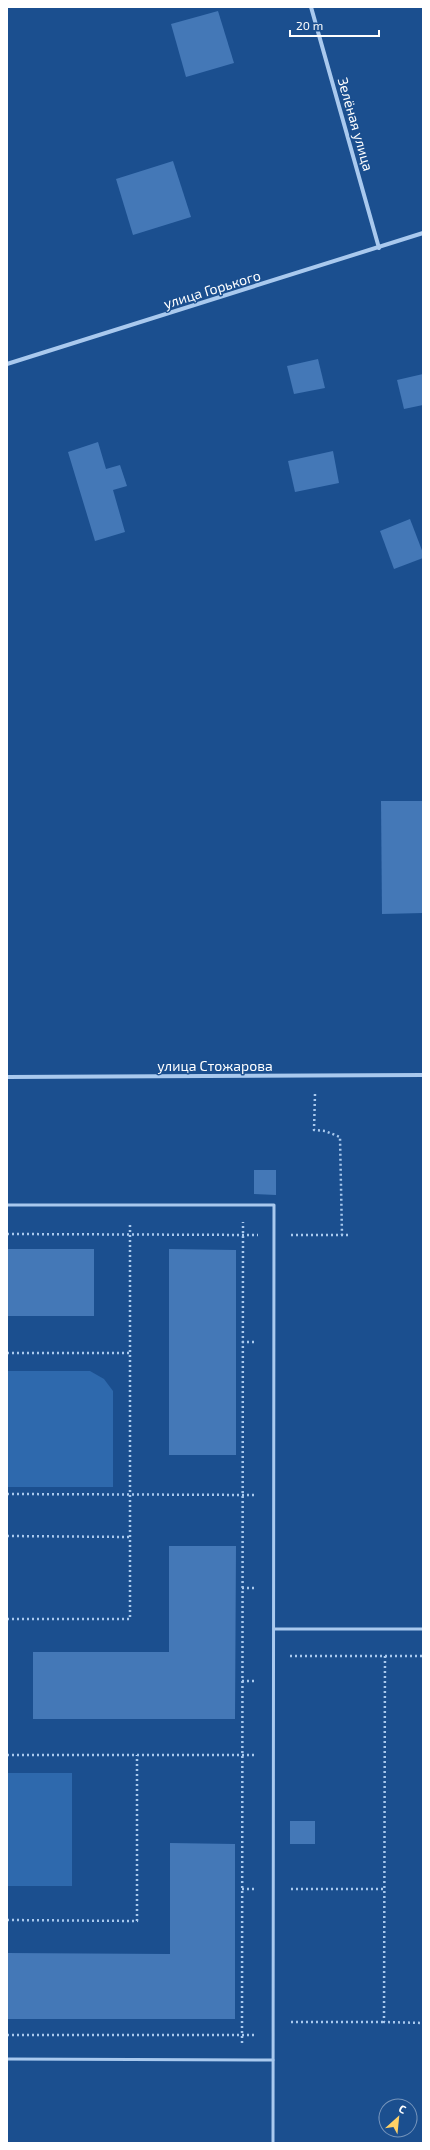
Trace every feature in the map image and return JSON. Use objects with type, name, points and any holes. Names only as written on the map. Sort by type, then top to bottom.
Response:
[{"type":"street","name":"Зелёная улица","points":[[311,7],[379,248]]},
{"type":"street","name":"улица Горького","points":[[7,364],[423,233]]},
{"type":"street","name":"улица Стожарова","points":[[7,1077],[423,1075]]},
{"type":"lane","points":[[7,1205],[274,1205],[273,2143]]},
{"type":"lane","points":[[274,1630],[423,1630]]},
{"type":"lane","points":[[7,2059],[273,2060]]},
{"type":"path","points":[[315,1075],[314,1130],[325,1131],[340,1136],[342,1235]]},
{"type":"path","points":[[7,1619],[130,1619],[130,1205]]},
{"type":"path","points":[[242,2060],[243,1205]]},
{"type":"path","points":[[7,1234],[348,1235]]},
{"type":"path","points":[[7,1352],[130,1353]]},
{"type":"path","points":[[7,1494],[274,1495]]},
{"type":"path","points":[[7,1536],[130,1537]]},
{"type":"path","points":[[274,1656],[423,1656]]},
{"type":"path","points":[[384,2022],[385,1656]]},
{"type":"path","points":[[7,1755],[274,1755]]},
{"type":"path","points":[[7,1920],[137,1921],[137,1755]]},
{"type":"path","points":[[242,1889],[384,1889]]},
{"type":"path","points":[[273,2022],[423,2023]]},
{"type":"path","points":[[7,2034],[274,2035]]},
{"type":"shaded area","points":[[7,1371],[90,1371],[104,1379],[113,1391],[113,1487],[8,1487]]},
{"type":"shaded area","points":[[7,1773],[72,1773],[72,1886],[7,1886]]},
{"type":"building","points":[[218,11],[234,63],[186,77],[171,24]]},
{"type":"building","points":[[173,161],[191,217],[133,235],[116,179]]},
{"type":"building","points":[[318,359],[325,388],[294,394],[287,366]]},
{"type":"building","points":[[423,374],[423,405],[404,409],[397,380]]},
{"type":"building","points":[[98,442],[106,469],[120,465],[127,486],[113,490],[125,532],[95,541],[68,452]]},
{"type":"building","points":[[333,451],[339,483],[295,492],[288,461]]},
{"type":"building","points":[[410,519],[423,553],[423,558],[394,569],[380,531]]},
{"type":"building","points":[[381,801],[423,801],[423,913],[382,914]]},
{"type":"building","points":[[254,1170],[276,1170],[276,1195],[254,1194]]},
{"type":"building","points":[[7,1249],[94,1249],[94,1316],[7,1316]]},
{"type":"building","points":[[169,1249],[236,1250],[236,1455],[169,1455]]},
{"type":"building","points":[[169,1546],[236,1546],[235,1719],[33,1719],[33,1652],[169,1652]]},
{"type":"building","points":[[290,1821],[315,1821],[315,1844],[290,1844]]},
{"type":"building","points":[[170,1843],[235,1844],[235,2019],[7,2019],[7,1953],[170,1954]]}]
